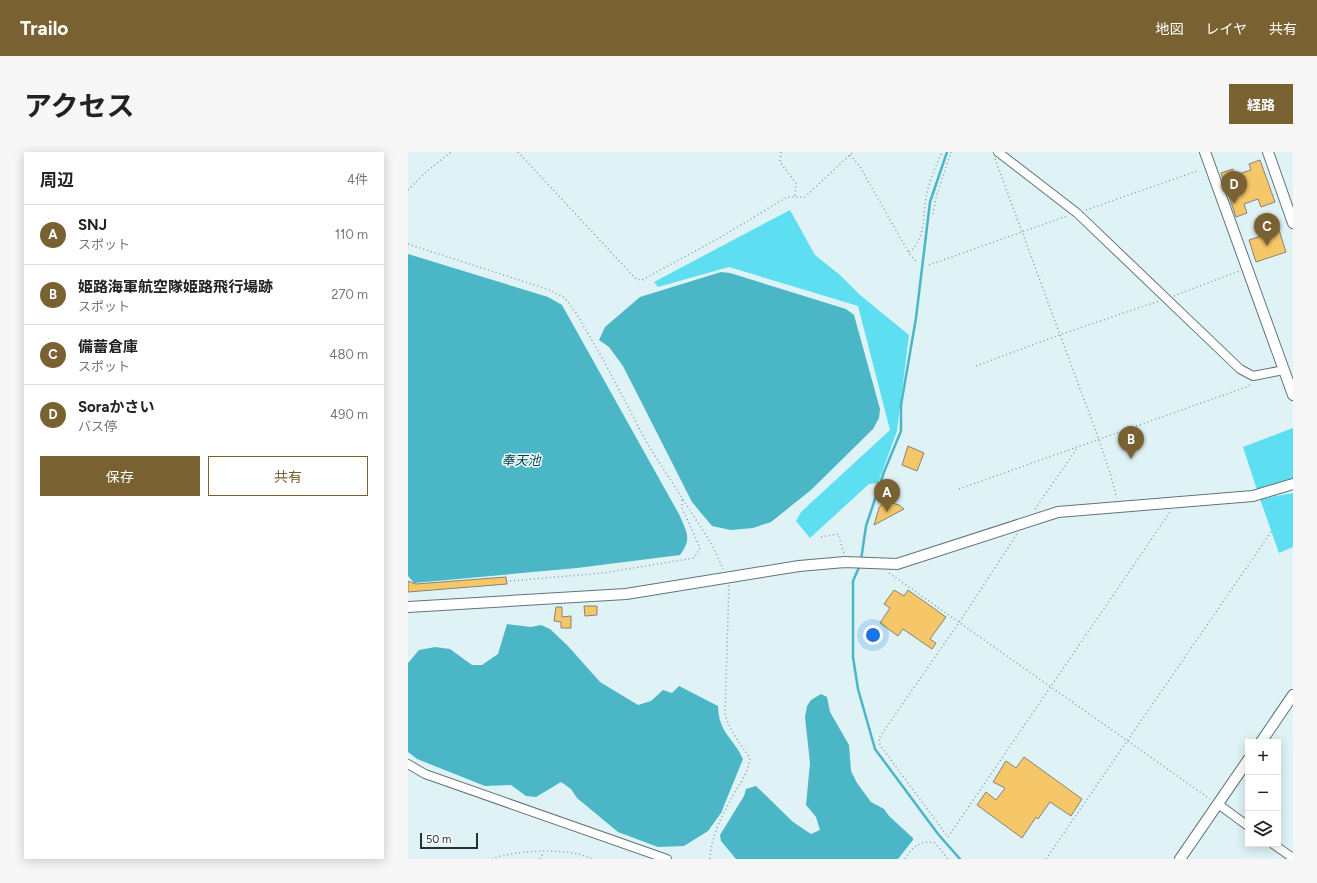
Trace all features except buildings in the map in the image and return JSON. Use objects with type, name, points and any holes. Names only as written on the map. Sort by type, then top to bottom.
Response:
[{"type":"street","points":[[1205,152],[1293,395]]},
{"type":"street","points":[[1268,152],[1293,223]]},
{"type":"street","points":[[996,154],[1077,214],[1168,298],[1240,369],[1253,376],[1284,370]]},
{"type":"street","points":[[408,607],[626,594],[727,579],[799,566],[855,563],[878,565],[904,562],[1058,512],[1253,496],[1293,484]]},
{"type":"street","points":[[1263,739],[1293,695]]},
{"type":"street","points":[[408,764],[425,774],[667,859]]},
{"type":"street","points":[[1180,859],[1245,764]]},
{"type":"street","points":[[1218,804],[1245,824]]},
{"type":"street","points":[[1277,847],[1293,858]]},
{"type":"path","points":[[408,190],[451,152]]},
{"type":"path","points":[[518,152],[636,278],[642,280],[721,237],[788,197],[805,197],[854,152]]},
{"type":"path","points":[[781,152],[780,162],[796,183],[795,197]]},
{"type":"path","points":[[909,252],[916,247],[921,238],[927,192],[942,152]]},
{"type":"path","points":[[934,214],[936,197],[952,152]]},
{"type":"path","points":[[996,154],[1059,335],[1099,440],[1119,506]]},
{"type":"path","points":[[850,155],[859,165],[909,252],[918,263]]},
{"type":"path","points":[[928,265],[1077,214],[1197,170]]},
{"type":"path","points":[[408,244],[550,290],[565,298],[604,361],[648,445],[711,544],[729,585],[725,714],[728,727],[750,758],[748,771],[735,792],[715,831],[711,844],[710,859]]},
{"type":"path","points":[[976,366],[1248,268]]},
{"type":"path","points":[[959,489],[1249,386],[1253,376]]},
{"type":"path","points":[[1075,448],[1076,450],[1027,523],[879,738],[880,745],[948,837],[1176,502]]},
{"type":"path","points":[[510,581],[603,573],[694,558],[700,548],[682,508],[682,498]]},
{"type":"path","points":[[1046,859],[1271,532]]},
{"type":"path","points":[[821,537],[838,534],[845,557]]},
{"type":"path","points":[[878,565],[960,621],[1218,804]]},
{"type":"path","points":[[905,859],[914,846],[923,842],[929,842],[935,843],[948,859]]},
{"type":"path","points":[[540,859],[544,852]]},
{"type":"path","points":[[492,859],[505,854],[544,852],[583,854],[592,859]]},
{"type":"shaded area","points":[[790,210],[815,255],[840,275],[860,295],[909,335],[897,431],[878,483],[869,484],[810,538],[796,521],[801,512],[890,430],[858,306],[729,267],[658,287],[654,282]]},
{"type":"shaded area","points":[[1293,428],[1293,482],[1257,490],[1243,447]]},
{"type":"shaded area","points":[[1293,493],[1293,547],[1279,553],[1260,499]]},
{"type":"water","name":"奉天池","points":[[408,254],[548,297],[562,305],[680,516],[685,527],[687,540],[686,545],[680,555],[577,568],[414,583],[408,576]]},
{"type":"water","points":[[721,272],[730,273],[846,309],[854,315],[880,409],[879,418],[873,429],[811,490],[771,522],[753,528],[731,530],[712,526],[692,502],[623,366],[609,347],[599,340],[605,327],[640,297]]},
{"type":"water","points":[[507,624],[531,627],[541,625],[550,629],[568,646],[600,682],[638,705],[651,701],[663,690],[672,693],[679,686],[718,706],[721,723],[743,759],[721,813],[708,831],[684,846],[658,847],[618,832],[577,798],[571,789],[561,782],[536,797],[526,796],[511,785],[485,786],[417,759],[408,752],[408,663],[419,650],[435,647],[450,649],[472,665],[482,665],[498,654]]},
{"type":"water","points":[[821,694],[827,697],[830,712],[849,745],[851,771],[857,783],[871,802],[884,809],[889,816],[913,838],[913,840],[898,859],[736,859],[721,841],[720,835],[744,796],[746,789],[756,786],[793,822],[811,834],[820,830],[816,817],[806,805],[810,763],[805,717],[807,706],[811,700]]},
{"type":"waterway","points":[[861,560],[866,526],[884,472],[901,431],[901,405],[916,318],[930,202],[947,152]]},
{"type":"waterway","points":[[860,565],[853,581],[853,657],[858,689],[875,749],[938,834],[960,859]]},
{"type":"place","name":"Soraかさい","points":[[1234,204]]},
{"type":"place","name":"備蓄倉庫","points":[[1267,246]]},
{"type":"place","name":"姫路海軍航空隊姫路飛行場跡","points":[[1131,459]]},
{"type":"place","name":"SNJ","points":[[887,512]]}]
